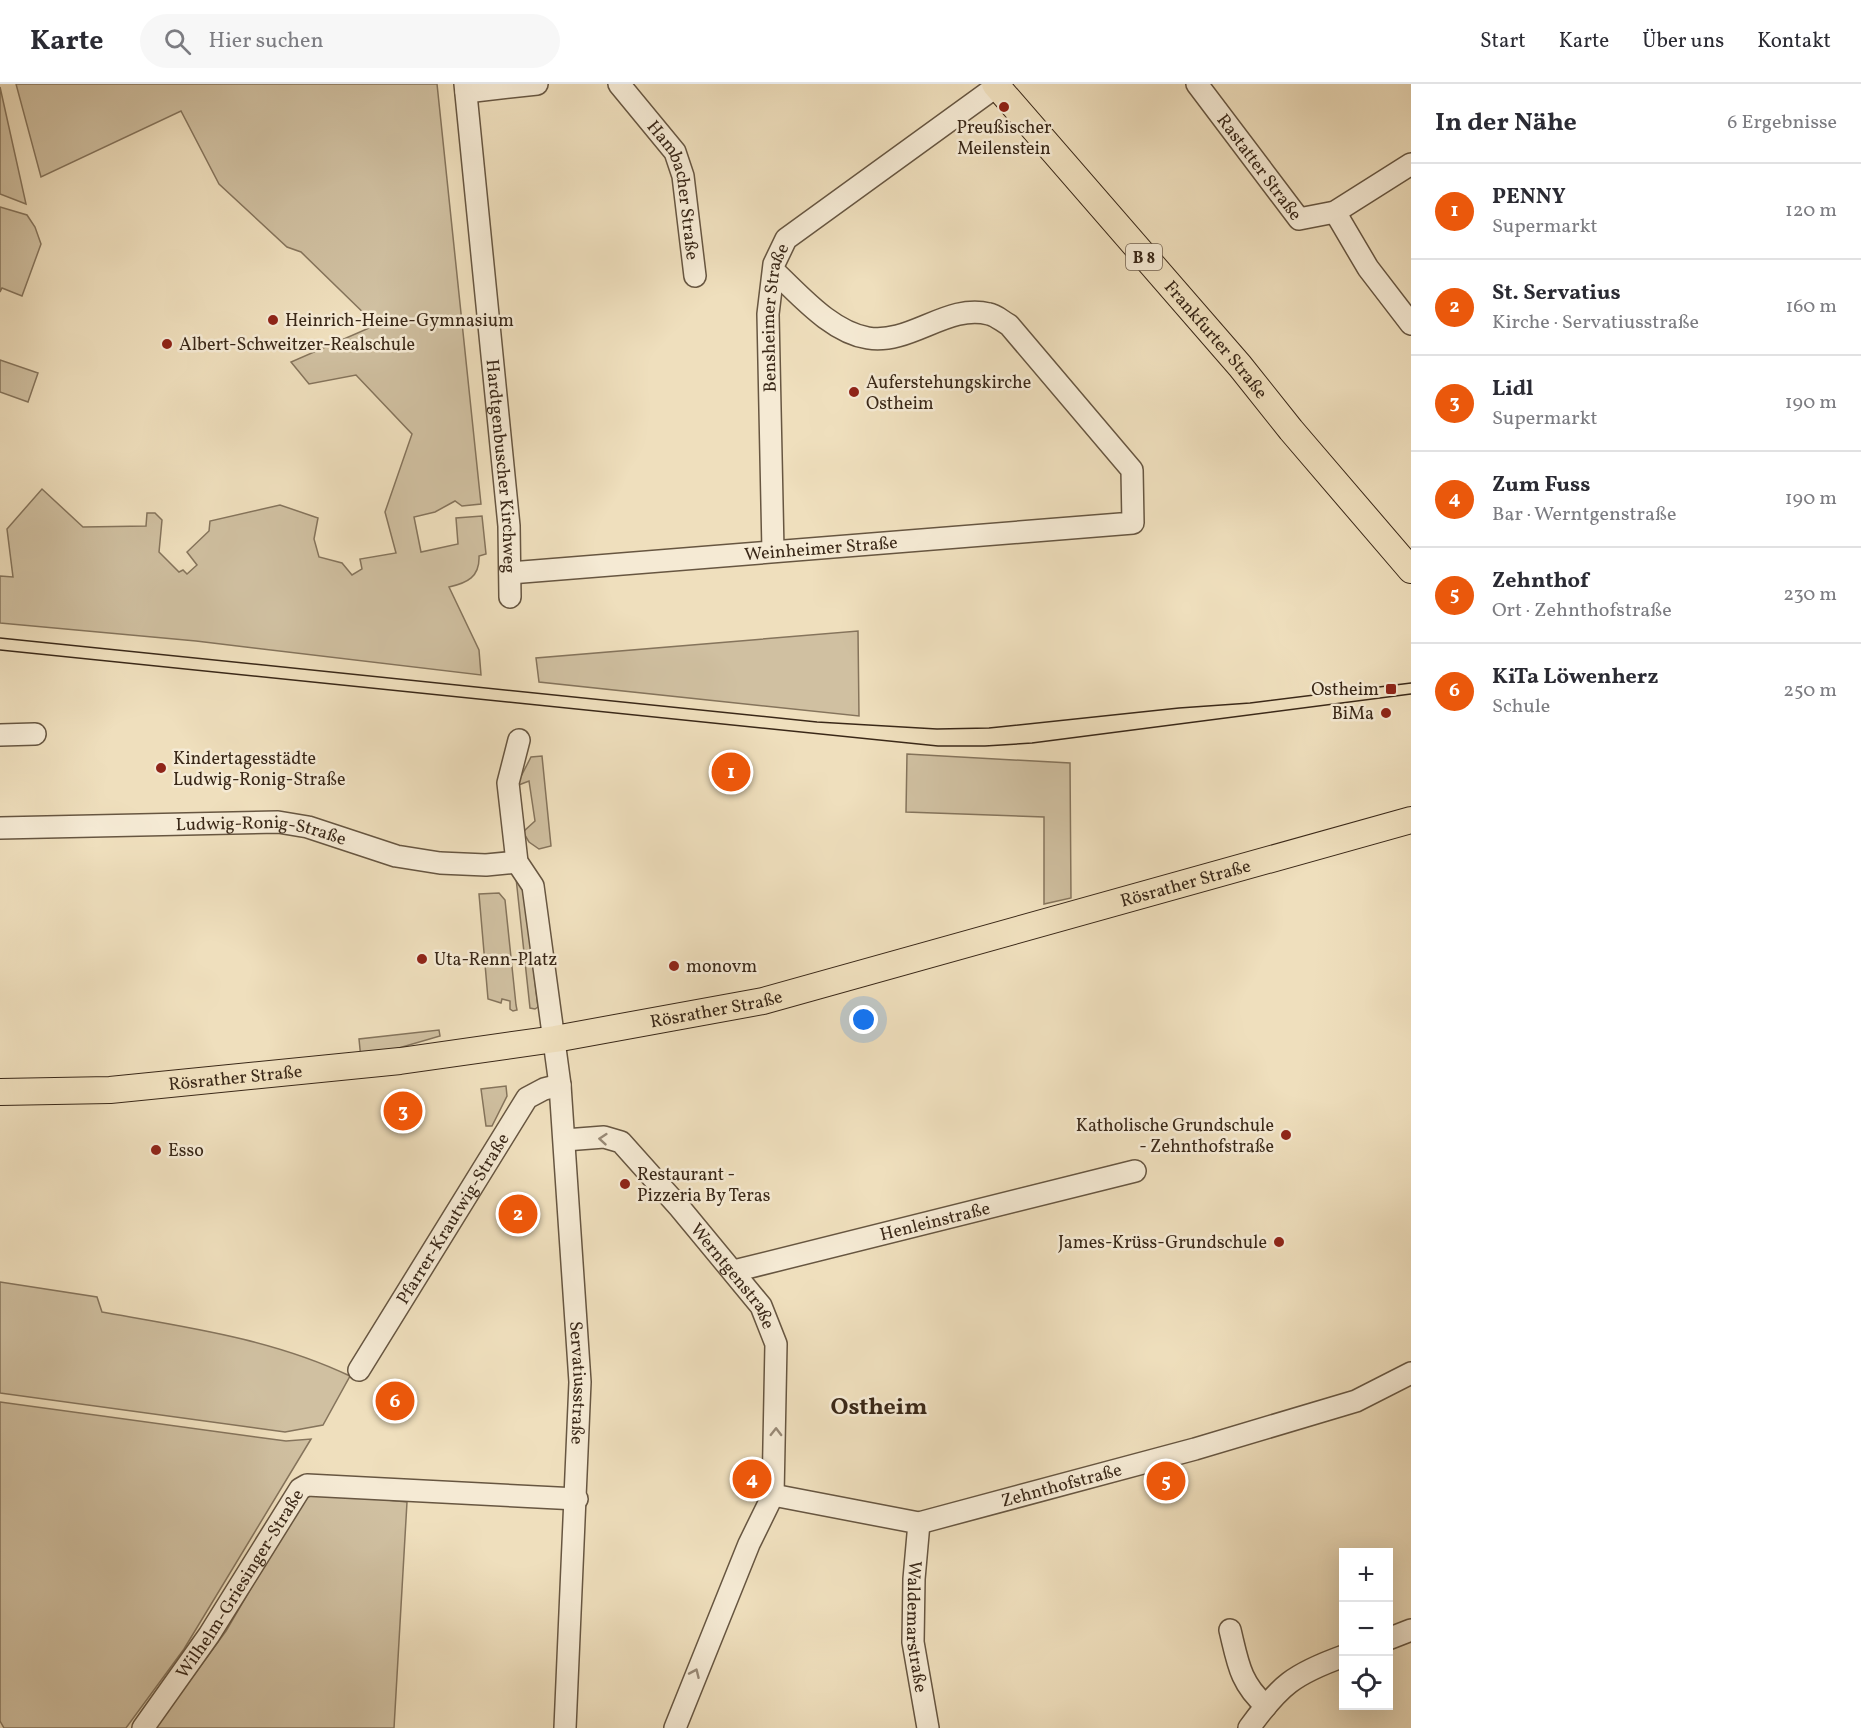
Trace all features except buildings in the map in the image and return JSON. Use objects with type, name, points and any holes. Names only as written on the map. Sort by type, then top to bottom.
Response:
[{"type":"main road","name":"Frankfurter Straße","points":[[996,85],[1240,366],[1411,570]]},
{"type":"main road","name":"Rösrather Straße","points":[[0,1092],[120,1089],[400,1061],[555,1040],[763,1001],[1411,820]]},
{"type":"street","points":[[465,88],[537,84]]},
{"type":"street","name":"Hambacher Straße","points":[[619,84],[675,152],[683,176],[694,276]]},
{"type":"street","name":"Rastatter Straße","points":[[1197,84],[1299,219],[1335,212],[1411,164]]},
{"type":"street","name":"Bensheimer Straße","points":[[773,550],[768,314],[774,264],[786,239],[996,85]]},
{"type":"street","name":"Hardtgenbuscher Kirchweg","points":[[465,88],[509,526],[510,597]]},
{"type":"street","name":"Rastatter Straße","points":[[1335,212],[1368,268],[1411,324]]},
{"type":"street","name":"Weinheimer Straße","points":[[510,573],[773,550],[1133,523],[1132,470],[1010,325],[990,314],[961,314],[897,337],[867,338],[826,318],[774,271]]},
{"type":"street","points":[[0,735],[35,734]]},
{"type":"street","points":[[519,740],[508,783],[518,862],[533,886],[555,1040]]},
{"type":"street","name":"Ludwig-Ronig-Straße","points":[[0,828],[278,822],[308,827],[396,856],[440,863],[486,865],[518,862]]},
{"type":"street","name":"Servatiusstraße","points":[[555,1040],[565,1140],[580,1382],[577,1500],[565,1728]]},
{"type":"street","name":"Pfarrer-Krautwig-Straße","points":[[358,1370],[527,1098],[544,1089],[560,1085]]},
{"type":"street","name":"Werntgenstraße","points":[[565,1140],[604,1137],[621,1142],[734,1270],[761,1306],[776,1344],[773,1495],[749,1544],[675,1728]]},
{"type":"street","name":"Henleinstraße","points":[[734,1270],[1136,1171]]},
{"type":"street","name":"Zehnthofstraße","points":[[773,1495],[919,1523],[1195,1449],[1356,1401],[1411,1373]]},
{"type":"street","name":"Wilhelm-Griesinger-Straße","points":[[143,1728],[209,1635],[300,1490],[308,1485],[577,1500]]},
{"type":"street","name":"Waldemarstraße","points":[[919,1523],[914,1580],[913,1642],[928,1728]]},
{"type":"street","points":[[1230,1630],[1241,1676],[1251,1693],[1266,1706]]},
{"type":"street","points":[[1393,1637],[1411,1630]]},
{"type":"street","points":[[1249,1728],[1282,1685],[1308,1669],[1339,1658]]},
{"type":"shaded area","points":[[16,84],[437,84],[481,504],[462,506],[455,501],[435,512],[414,517],[421,552],[458,544],[456,518],[482,516],[486,554],[479,556],[477,569],[471,578],[449,587],[479,650],[481,675],[196,641],[0,623],[0,576],[13,577],[7,529],[42,489],[83,527],[146,526],[147,513],[155,513],[162,520],[159,552],[179,572],[183,570],[187,574],[197,565],[187,552],[209,531],[210,521],[280,505],[318,518],[314,539],[319,557],[342,563],[352,575],[362,569],[360,559],[396,553],[385,512],[412,434],[356,375],[309,384],[291,362],[376,325],[301,252],[287,247],[219,184],[181,111],[41,177]]},
{"type":"shaded area","points":[[0,87],[26,204],[0,194]]},
{"type":"shaded area","points":[[0,207],[27,215],[35,227],[41,244],[22,296],[2,288],[0,292]]},
{"type":"shaded area","points":[[0,360],[38,373],[28,402],[0,392]]},
{"type":"shaded area","points":[[858,631],[859,716],[539,682],[536,658]]},
{"type":"shaded area","points":[[907,754],[1070,763],[1071,898],[1044,904],[1044,817],[906,812]]},
{"type":"shaded area","points":[[542,756],[551,846],[539,849],[529,842],[523,832],[535,821],[529,781],[516,786],[531,757]]},
{"type":"shaded area","points":[[516,878],[525,898],[538,1007],[535,1009],[530,1008]]},
{"type":"shaded area","points":[[499,893],[505,900],[517,1010],[513,1011],[510,1009],[510,1001],[502,999],[501,1003],[488,999],[479,894]]},
{"type":"shaded area","points":[[439,1030],[440,1036],[361,1059],[359,1039]]},
{"type":"shaded area","points":[[506,1086],[507,1096],[492,1126],[486,1126],[481,1089]]},
{"type":"shaded area","points":[[0,1282],[97,1297],[102,1312],[260,1343],[321,1363],[350,1376],[323,1425],[285,1432],[0,1393]]},
{"type":"shaded area","points":[[0,1402],[286,1441],[311,1439],[184,1649],[126,1728],[4,1728],[0,1721]]},
{"type":"shaded area","points":[[316,1493],[407,1502],[394,1728],[155,1728],[226,1631],[304,1498]]},
{"type":"tram line","points":[[0,638],[817,722],[937,729],[989,728],[1250,703],[1411,683]]},
{"type":"tram line","points":[[0,650],[938,746],[1032,743],[1411,694]]},
{"type":"place","name":"Preußischer Meilenstein","points":[[1004,107]]},
{"type":"place","name":"Heinrich-Heine-Gymnasium","points":[[273,320]]},
{"type":"place","name":"Albert-Schweitzer-Realschule","points":[[167,344]]},
{"type":"place","name":"Auferstehungskirche Ostheim","points":[[854,392]]},
{"type":"place","name":"Ostheim","points":[[1391,689]]},
{"type":"place","name":"BiMa","points":[[1386,713]]},
{"type":"place","name":"Kindertagesstädte Ludwig-Ronig-Straße","points":[[161,768]]},
{"type":"place","name":"PENNY","points":[[731,772]]},
{"type":"place","name":"Uta-Renn-Platz","points":[[422,959]]},
{"type":"place","name":"monovm","points":[[674,966]]},
{"type":"place","name":"Lidl","points":[[403,1111]]},
{"type":"place","name":"Katholische Grundschule - Zehnthofstraße","points":[[1286,1135]]},
{"type":"place","name":"Esso","points":[[156,1150]]},
{"type":"place","name":"Restaurant - Pizzeria By Teras","points":[[625,1184]]},
{"type":"place","name":"St. Servatius","points":[[518,1214]]},
{"type":"place","name":"James-Krüss-Grundschule","points":[[1279,1242]]},
{"type":"place","name":"KiTa Löwenherz","points":[[395,1401]]},
{"type":"place","name":"Zum Fuss","points":[[752,1479]]},
{"type":"place","name":"Zehnthof","points":[[1166,1481]]},
{"type":"district","name":"Ostheim","points":[[879,1406]]}]
